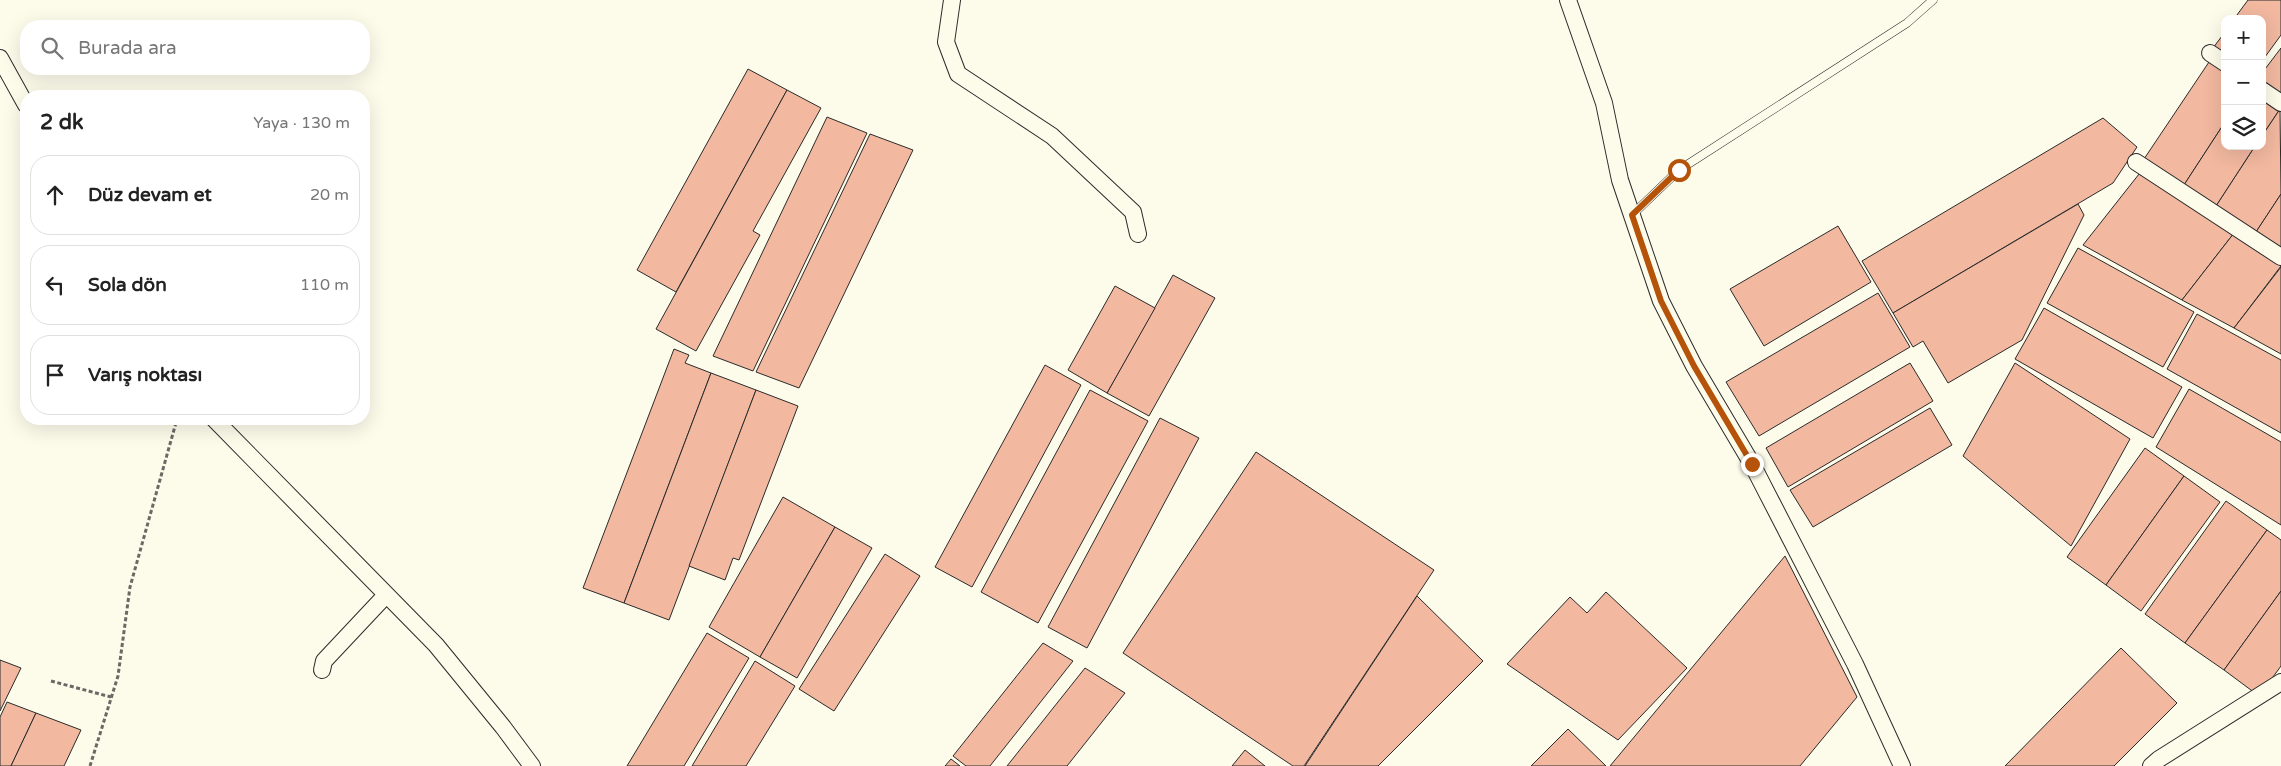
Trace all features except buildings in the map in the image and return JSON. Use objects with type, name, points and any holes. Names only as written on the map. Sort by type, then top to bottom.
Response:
[{"type":"street","points":[[952,0],[946,42],[958,74],[1052,136],[1133,212],[1138,234]]},
{"type":"street","points":[[1568,0],[1604,103],[1620,180],[1661,301],[1694,366],[1752,464],[1855,664],[1902,766]]},
{"type":"street","points":[[2210,53],[2221,60]]},
{"type":"street","points":[[0,58],[20,94]]},
{"type":"street","points":[[2266,93],[2281,103]]},
{"type":"street","points":[[2136,162],[2281,257]]},
{"type":"street","points":[[220,425],[436,645],[532,766]]},
{"type":"street","points":[[322,670],[324,660],[386,595]]},
{"type":"street","points":[[2152,766],[2159,759],[2281,682]]},
{"type":"lane","points":[[1632,215],[1679,170],[1907,22],[1933,0]]},
{"type":"path","points":[[90,766],[118,676],[130,587],[175,425]]},
{"type":"path","points":[[51,681],[111,697]]},
{"type":"route","points":[[1679,170],[1632,215],[1661,301],[1694,366],[1752,464]]}]
